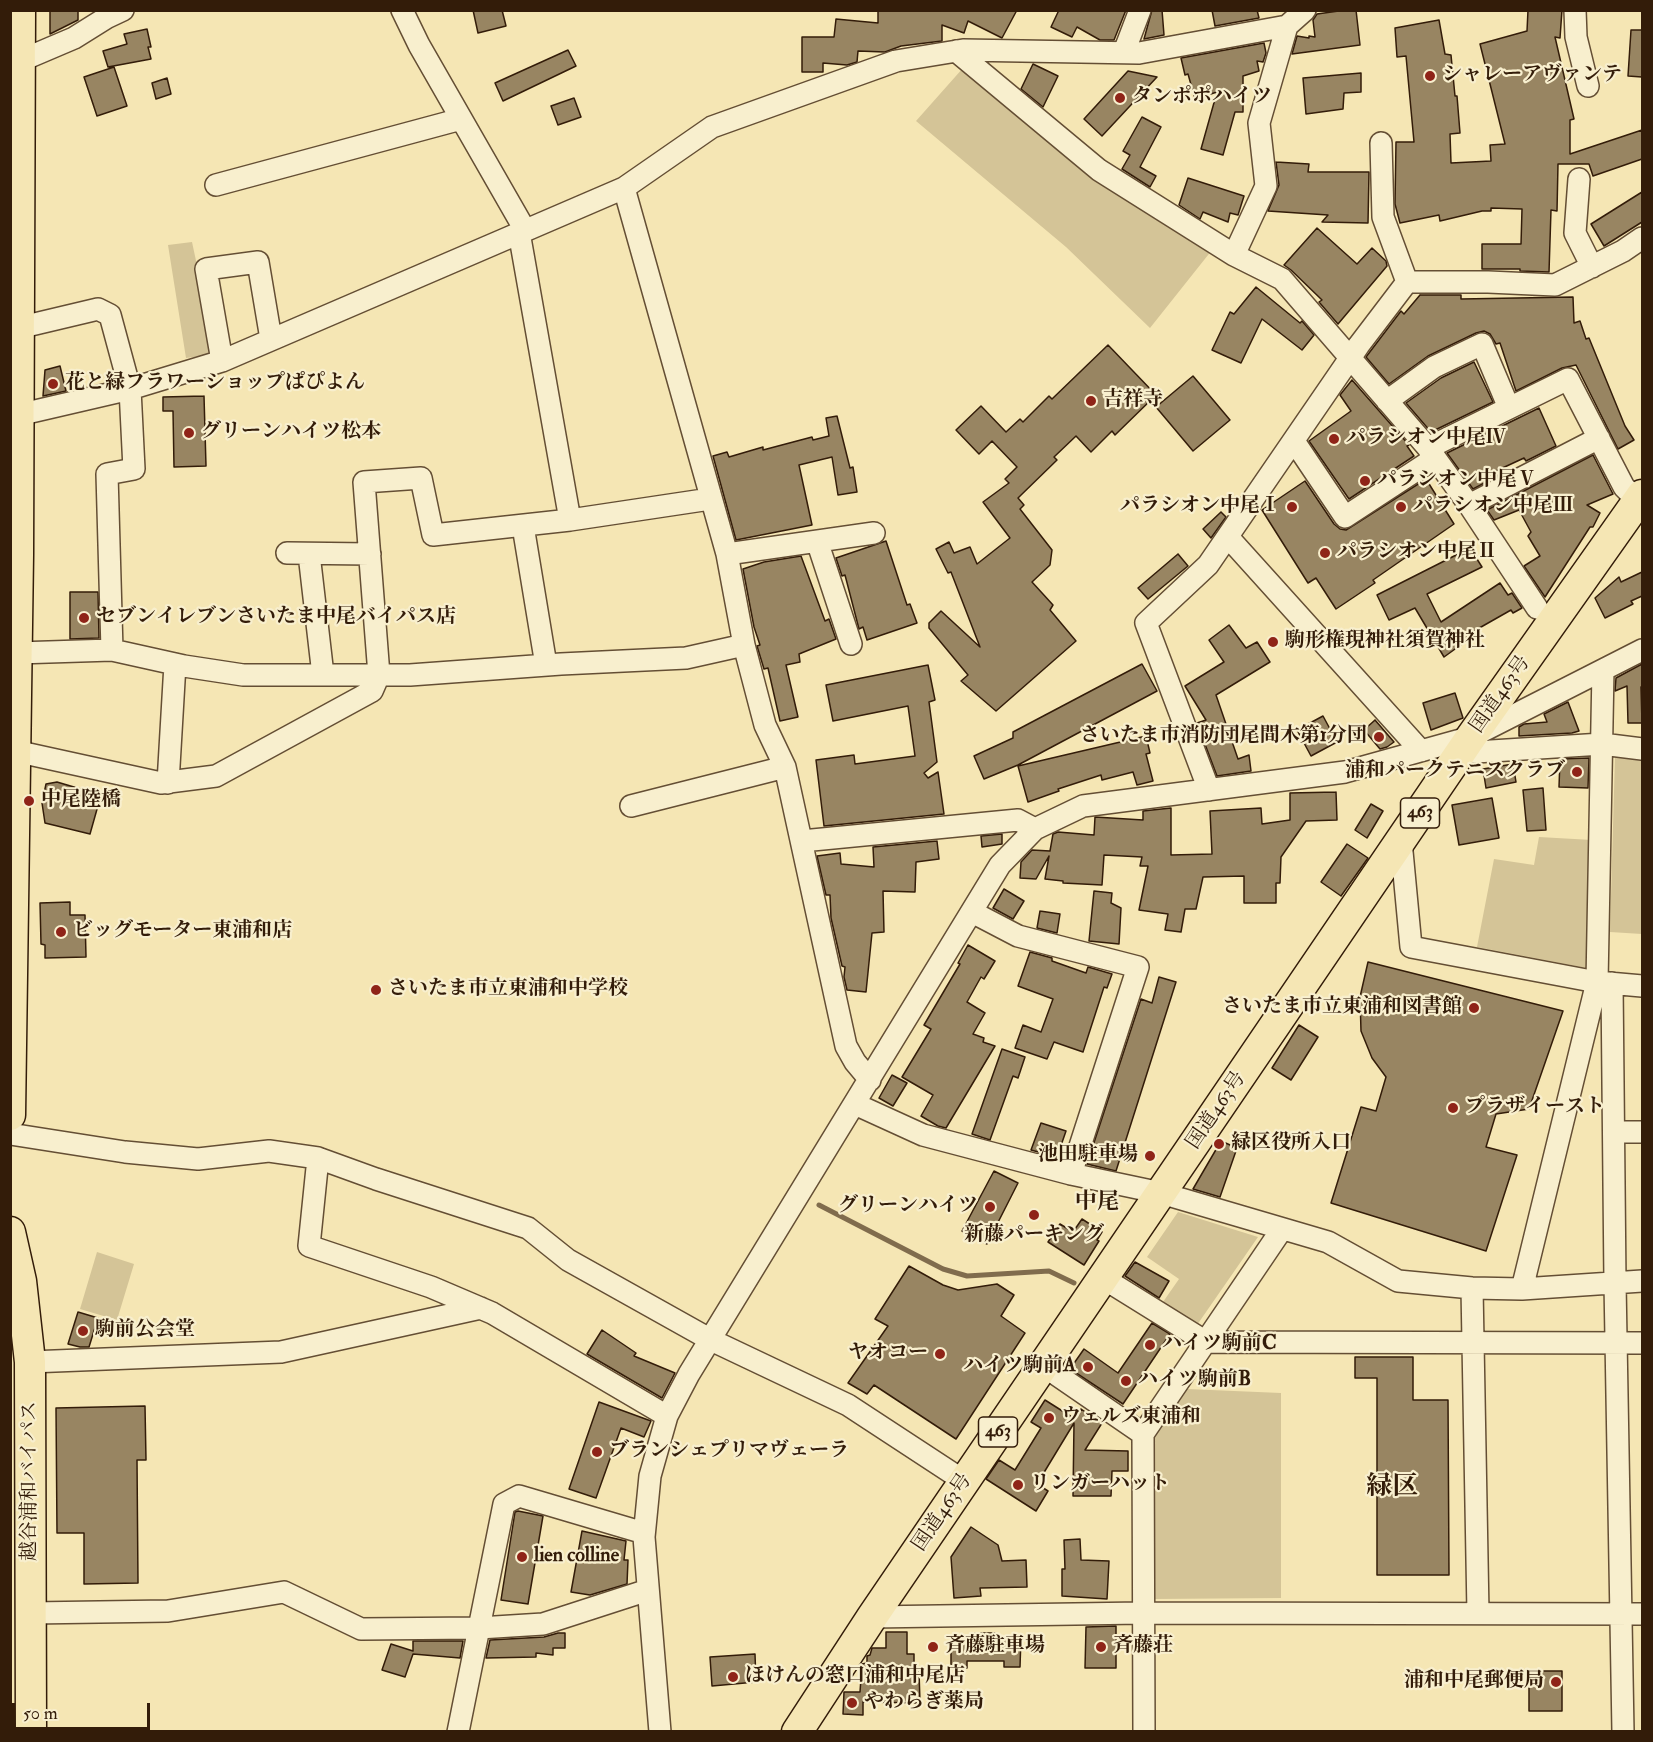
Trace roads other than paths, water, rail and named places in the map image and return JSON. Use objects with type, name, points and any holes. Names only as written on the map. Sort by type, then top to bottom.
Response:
[{"type":"highway","points":[[10,1115],[17,653],[20,10]]},
{"type":"highway","name":"国道463号","points":[[796,1731],[1401,841],[1465,745],[1542,616],[1640,498]]},
{"type":"highway","name":"越谷浦和バイパス","points":[[10,1232],[21,1281],[24,1609],[31,1731]]},
{"type":"highway","name":"越谷浦和バイパス","points":[[10,1272],[21,1361],[10,1385]]},
{"type":"street","points":[[20,61],[74,38],[123,10]]},
{"type":"street","points":[[402,10],[522,231],[570,520]]},
{"type":"street","points":[[1124,52],[1140,10]]},
{"type":"street","points":[[18,415],[130,389],[222,361],[624,188],[712,127],[896,61],[956,51],[1139,52],[1287,26],[1305,10]]},
{"type":"street","points":[[1575,10],[1576,37],[1588,86]]},
{"type":"street","points":[[1234,255],[1266,186],[1259,123],[1287,26]]},
{"type":"street","points":[[956,51],[1099,170],[1234,255],[1282,279],[1432,453],[1542,616]]},
{"type":"street","points":[[216,185],[461,119]]},
{"type":"street","points":[[1381,142],[1383,217],[1407,282]]},
{"type":"street","points":[[1580,180],[1575,233],[1592,267]]},
{"type":"street","points":[[624,188],[727,554],[744,645],[765,725],[785,766],[846,1046],[855,1062],[870,1080]]},
{"type":"street","points":[[1407,282],[1555,285],[1623,251],[1642,238]]},
{"type":"street","points":[[222,361],[206,269],[258,262],[271,339]]},
{"type":"street","points":[[1209,790],[1146,623],[1208,566],[1349,358],[1407,282]]},
{"type":"street","points":[[18,328],[98,309],[110,315],[130,389],[134,469],[107,474],[112,650]]},
{"type":"street","points":[[1387,401],[1434,367],[1482,344],[1509,408]]},
{"type":"street","points":[[1294,441],[1345,517],[1432,453],[1509,408],[1568,379],[1624,487],[1640,498]]},
{"type":"street","points":[[1469,505],[1599,438]]},
{"type":"street","points":[[15,751],[161,783],[216,776],[372,692],[379,675],[364,482],[420,478],[433,535],[570,520],[710,499]]},
{"type":"street","points":[[523,526],[546,665]]},
{"type":"street","points":[[727,554],[874,533]]},
{"type":"street","points":[[1228,537],[1420,751]]},
{"type":"street","points":[[817,541],[851,644]]},
{"type":"street","points":[[286,553],[370,554]]},
{"type":"street","points":[[309,554],[323,675]]},
{"type":"street","points":[[17,653],[112,650],[175,664],[243,675],[410,675],[686,658],[744,645]]},
{"type":"street","points":[[1465,745],[1642,650]]},
{"type":"street","points":[[168,783],[175,664]]},
{"type":"street","points":[[1603,670],[1605,982],[1614,1132],[1623,1731]]},
{"type":"street","points":[[660,1731],[644,1533],[650,1476],[667,1416],[689,1374],[1000,865],[1035,829],[1083,806],[1345,772],[1420,751],[1465,745],[1602,744],[1642,749]]},
{"type":"street","points":[[631,806],[785,766]]},
{"type":"street","points":[[802,841],[1018,820],[1035,829]]},
{"type":"street","points":[[1401,841],[1411,947],[1605,982],[1642,986]]},
{"type":"street","points":[[972,912],[1018,936],[1138,967],[1071,1174]]},
{"type":"street","points":[[1522,1289],[1605,982]]},
{"type":"street","points":[[855,1104],[923,1135],[1071,1174],[1161,1193],[1328,1242],[1398,1281],[1472,1288],[1522,1289],[1642,1281]]},
{"type":"street","points":[[1614,1132],[1642,1132]]},
{"type":"street","points":[[10,1134],[124,1152],[198,1159],[269,1151],[318,1158],[528,1228],[568,1260],[711,1340],[848,1405],[964,1481]]},
{"type":"street","points":[[318,1158],[309,1246],[431,1287],[481,1308],[667,1416]]},
{"type":"street","points":[[1144,1731],[1143,1434],[1282,1229]]},
{"type":"street","points":[[1103,1278],[1206,1342],[1642,1343]]},
{"type":"street","points":[[1472,1288],[1478,1613]]},
{"type":"street","points":[[21,1361],[281,1352],[481,1308]]},
{"type":"street","points":[[1044,1366],[1143,1434]]},
{"type":"street","points":[[458,1731],[504,1504],[519,1496],[644,1533]]},
{"type":"street","points":[[24,1609],[168,1611],[284,1592],[361,1629],[479,1628],[543,1624],[648,1590]]},
{"type":"street","points":[[872,1617],[1142,1613],[1642,1614]]},
{"type":"waterway","points":[[819,1205],[943,1269],[967,1276],[1049,1271],[1074,1283]]},
{"type":"place","name":"シャレーアヴァンテ","points":[[1430,76]]},
{"type":"place","name":"タンポポハイツ","points":[[1120,98]]},
{"type":"place","name":"花と緑フラワーショップぱぴよん","points":[[53,384]]},
{"type":"place","name":"吉祥寺","points":[[1091,401]]},
{"type":"place","name":"グリーンハイツ松本","points":[[189,433]]},
{"type":"place","name":"パラシオン中尾Ⅳ","points":[[1334,439]]},
{"type":"place","name":"パラシオン中尾Ⅴ","points":[[1365,481]]},
{"type":"place","name":"パラシオン中尾Ⅰ","points":[[1292,507]]},
{"type":"place","name":"パラシオン中尾Ⅲ","points":[[1401,507]]},
{"type":"place","name":"パラシオン中尾Ⅱ","points":[[1325,553]]},
{"type":"place","name":"セブンイレブンさいたま中尾バイパス店","points":[[84,618]]},
{"type":"place","name":"駒形権現神社須賀神社","points":[[1273,642]]},
{"type":"place","name":"さいたま市消防団尾間木第1分団","points":[[1379,737]]},
{"type":"place","name":"浦和パークテニスクラブ","points":[[1577,772]]},
{"type":"place","name":"中尾陸橋","points":[[29,801]]},
{"type":"place","name":"ビッグモーター東浦和店","points":[[61,932]]},
{"type":"place","name":"さいたま市立東浦和中学校","points":[[376,990]]},
{"type":"place","name":"さいたま市立東浦和図書館","points":[[1474,1008]]},
{"type":"place","name":"プラザイースト","points":[[1453,1108]]},
{"type":"place","name":"緑区役所入口","points":[[1219,1144]]},
{"type":"place","name":"池田駐車場","points":[[1150,1156]]},
{"type":"place","name":"グリーンハイツ","points":[[990,1207]]},
{"type":"place","name":"新藤パーキング","points":[[1034,1215]]},
{"type":"place","name":"駒前公会堂","points":[[83,1331]]},
{"type":"place","name":"ハイツ駒前C","points":[[1150,1345]]},
{"type":"place","name":"ヤオコー","points":[[940,1354]]},
{"type":"place","name":"ハイツ駒前A","points":[[1088,1367]]},
{"type":"place","name":"ハイツ駒前B","points":[[1126,1381]]},
{"type":"place","name":"ウェルズ東浦和","points":[[1049,1418]]},
{"type":"place","name":"ブランシェプリマヴェーラ","points":[[597,1452]]},
{"type":"place","name":"リンガーハット","points":[[1018,1485]]},
{"type":"place","name":"lien colline","points":[[522,1557]]},
{"type":"place","name":"斉藤駐車場","points":[[933,1647]]},
{"type":"place","name":"斉藤荘","points":[[1101,1647]]},
{"type":"place","name":"ほけんの窓口浦和中尾店","points":[[733,1677]]},
{"type":"place","name":"浦和中尾郵便局","points":[[1556,1682]]},
{"type":"place","name":"やわらぎ薬局","points":[[852,1703]]},
{"type":"district","name":"中尾","points":[[1097,1203]]},
{"type":"district","name":"緑区","points":[[1392,1488]]}]
